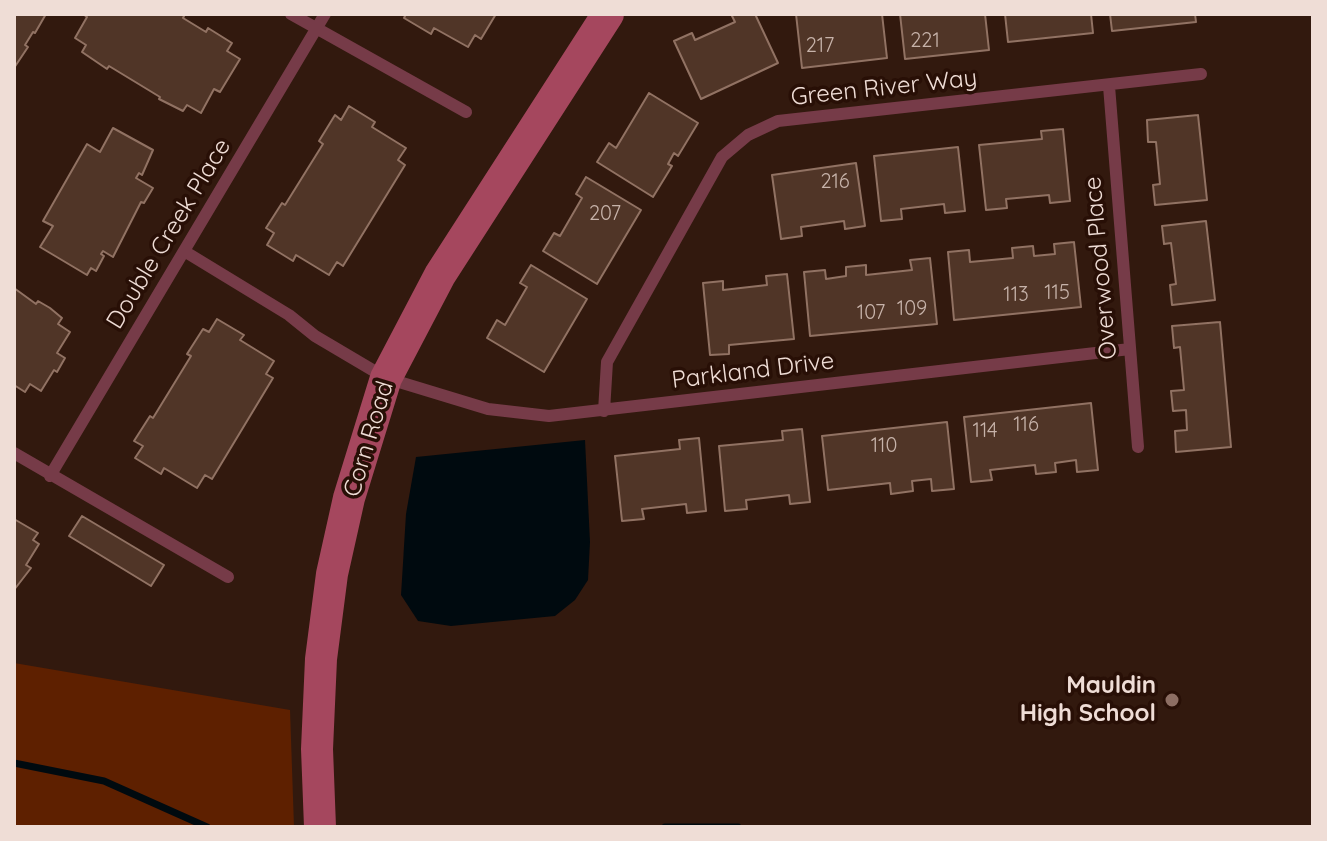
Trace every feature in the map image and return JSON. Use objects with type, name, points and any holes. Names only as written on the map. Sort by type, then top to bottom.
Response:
[{"type":"street","name":"Corn Road","points":[[320,827],[317,749],[321,659],[332,574],[349,498],[386,378],[440,275],[608,14]]},
{"type":"lane","points":[[291,14],[466,112]]},
{"type":"lane","name":"Double Creek Place","points":[[50,476],[325,14]]},
{"type":"lane","name":"Green River Way","points":[[604,411],[607,362],[722,157],[748,135],[778,121],[1201,74]]},
{"type":"lane","name":"Overwood Place","points":[[1109,86],[1138,447]]},
{"type":"lane","name":"Parkland Drive","points":[[184,251],[386,378],[488,409],[549,416],[1130,349]]},
{"type":"lane","points":[[14,453],[228,577]]},
{"type":"shaded area","points":[[585,440],[590,542],[588,580],[575,600],[555,616],[451,626],[418,621],[401,595],[406,514],[416,457]]},
{"type":"shaded area","points":[[14,663],[290,710],[294,827],[14,827]]},
{"type":"building","points":[[14,14],[46,14],[14,68]]},
{"type":"building","points":[[83,14],[185,14],[183,18],[206,32],[208,28],[232,43],[227,51],[240,59],[220,92],[214,89],[201,113],[187,105],[183,111],[82,52],[86,45],[75,38],[87,17]]},
{"type":"building","points":[[406,14],[496,14],[481,39],[475,35],[468,47],[434,28],[431,34],[404,18]]},
{"type":"building","points":[[731,14],[755,14],[778,63],[701,99],[674,41],[692,33],[695,40],[735,22]]},
{"type":"building","points":[[796,14],[882,14],[887,58],[802,68]]},
{"type":"building","points":[[900,14],[985,14],[989,50],[905,59]]},
{"type":"building","points":[[1005,14],[1091,14],[1093,33],[1008,42]]},
{"type":"building","points":[[1110,14],[1195,14],[1196,22],[1112,31]]},
{"type":"building","points":[[649,93],[698,123],[678,156],[674,153],[668,164],[672,166],[653,197],[597,162],[609,143],[616,148]]},
{"type":"building","points":[[349,106],[375,122],[372,127],[406,148],[398,160],[405,165],[343,266],[337,262],[329,275],[296,255],[293,261],[267,245],[274,233],[266,228],[282,203],[285,205],[323,144],[319,141],[335,115],[341,120]]},
{"type":"building","points":[[1198,115],[1207,200],[1155,205],[1153,185],[1160,184],[1156,142],[1148,142],[1147,120]]},
{"type":"building","points":[[113,128],[153,150],[142,175],[139,173],[136,178],[153,188],[144,203],[141,202],[113,257],[103,251],[101,254],[104,256],[96,271],[91,268],[87,275],[40,247],[53,226],[43,221],[87,144],[100,152]]},
{"type":"building","points":[[1063,129],[1070,201],[1050,203],[1049,195],[1006,199],[1007,208],[986,210],[979,145],[1042,139],[1041,131]]},
{"type":"building","points":[[958,147],[965,211],[945,213],[944,204],[901,209],[902,219],[881,221],[874,156]]},
{"type":"building","points":[[856,163],[865,226],[845,229],[844,221],[801,227],[802,236],[781,239],[772,175]]},
{"type":"building","points":[[586,177],[641,210],[597,284],[543,251],[554,233],[560,236],[582,198],[576,194]]},
{"type":"building","points":[[1206,221],[1215,300],[1172,305],[1170,285],[1176,284],[1171,243],[1164,244],[1162,226]]},
{"type":"building","points":[[1074,242],[1081,307],[954,320],[948,252],[969,250],[970,262],[1013,258],[1012,248],[1033,246],[1034,256],[1055,254],[1054,244]]},
{"type":"building","points":[[930,258],[937,324],[810,336],[804,272],[825,270],[826,279],[846,276],[846,267],[866,265],[866,275],[912,270],[910,260]]},
{"type":"building","points":[[531,265],[587,299],[544,372],[487,338],[497,320],[505,325],[527,287],[520,283]]},
{"type":"building","points":[[787,274],[794,339],[729,345],[729,354],[710,355],[703,283],[723,281],[723,290],[767,285],[766,276]]},
{"type":"building","points":[[14,288],[36,304],[38,301],[50,308],[62,318],[58,324],[70,332],[57,353],[65,358],[41,391],[30,384],[25,392],[14,385]]},
{"type":"building","points":[[217,319],[244,335],[240,340],[274,361],[266,374],[273,378],[212,479],[205,475],[197,488],[164,468],[161,474],[135,458],[143,446],[134,441],[150,416],[153,418],[191,356],[187,354],[203,329],[209,332]]},
{"type":"building","points":[[1220,322],[1231,447],[1176,452],[1175,431],[1187,430],[1186,410],[1173,411],[1171,391],[1184,390],[1180,347],[1174,348],[1172,326]]},
{"type":"building","points":[[1091,403],[1098,470],[1077,472],[1076,460],[1055,463],[1056,472],[1036,474],[1035,465],[990,470],[992,480],[971,482],[964,417]]},
{"type":"building","points":[[947,422],[954,489],[932,491],[931,479],[912,481],[913,491],[891,494],[890,483],[828,490],[822,436]]},
{"type":"building","points":[[802,429],[810,502],[790,504],[789,495],[746,500],[747,509],[725,511],[719,446],[783,440],[782,431]]},
{"type":"building","points":[[699,438],[706,511],[687,513],[686,504],[642,509],[644,519],[622,521],[615,456],[680,449],[679,440]]},
{"type":"building","points":[[82,516],[164,565],[151,586],[69,536]]},
{"type":"building","points":[[14,519],[38,533],[33,540],[39,544],[26,565],[31,568],[14,590]]},
{"type":"waterway","points":[[14,763],[104,781],[207,827]]},
{"type":"waterway","points":[[665,827],[738,827]]},
{"type":"place","name":"Mauldin High School","points":[[1172,700]]}]
